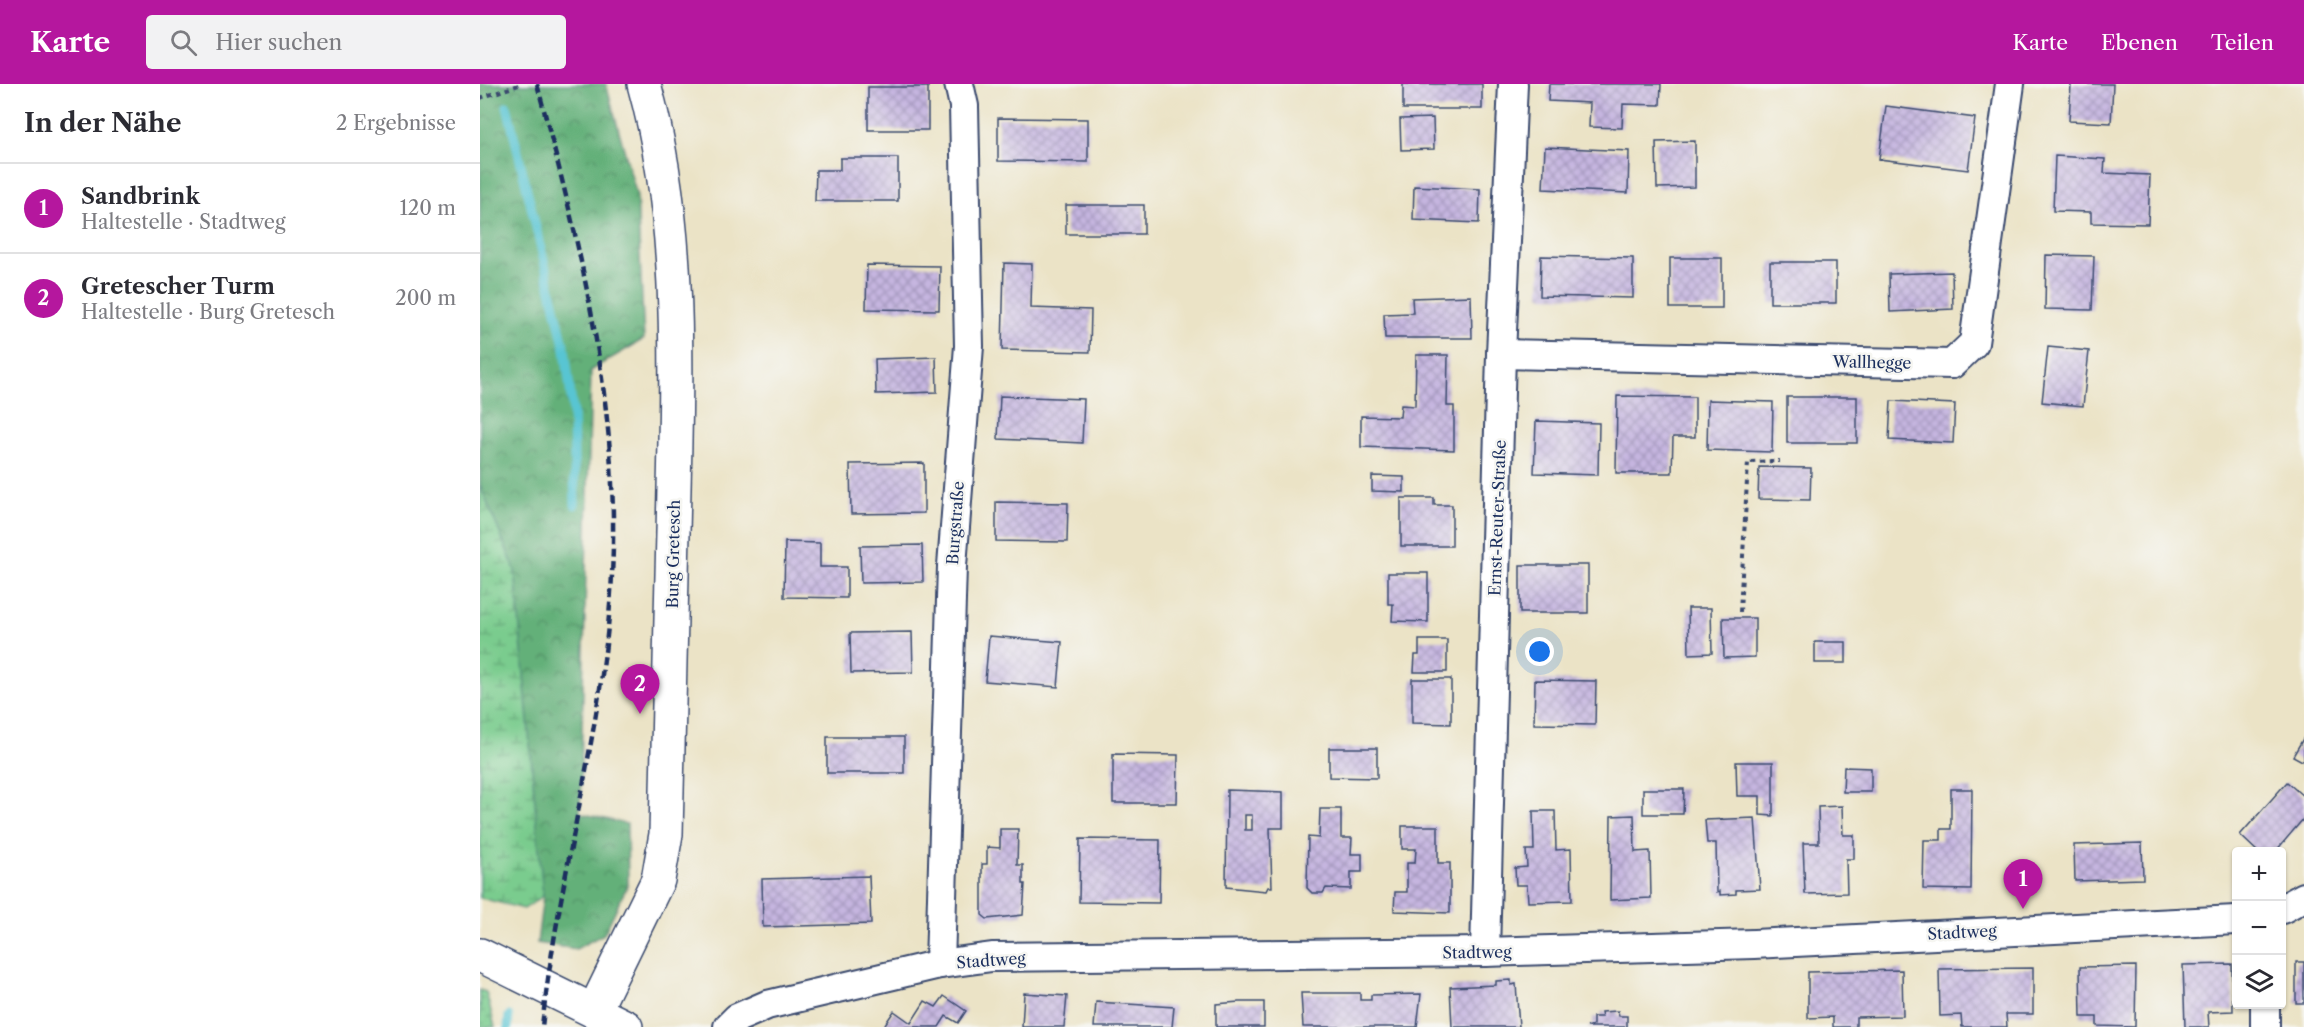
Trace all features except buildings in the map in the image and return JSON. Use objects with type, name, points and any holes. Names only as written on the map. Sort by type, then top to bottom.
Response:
[{"type":"street","name":"Burg Gretesch","points":[[590,1019],[658,880],[666,834],[677,320],[667,200],[654,121],[644,84]]},
{"type":"street","name":"Burgstraße","points":[[940,964],[952,566],[969,346],[964,106],[959,84]]},
{"type":"street","name":"Ernst-Reuter-Straße","points":[[1485,952],[1501,354],[1513,84]]},
{"type":"street","name":"Wallhegge","points":[[1501,354],[1952,364],[1974,343],[2010,84]]},
{"type":"street","points":[[2286,907],[2304,897]]},
{"type":"street","points":[[2286,919],[2304,920]]},
{"type":"street","name":"Stadtweg","points":[[728,1027],[737,1018],[767,1005],[940,964],[992,957],[1485,952],[1754,944],[2232,920]]},
{"type":"street","points":[[480,955],[590,1019],[626,1027]]},
{"type":"street","points":[[2265,1009],[2265,1027]]},
{"type":"path","points":[[480,98],[522,84]]},
{"type":"path","points":[[1740,612],[1748,462],[1780,461]]},
{"type":"green space","points":[[480,84],[606,84],[637,196],[644,339],[591,370],[580,813],[627,824],[628,884],[604,934],[576,949],[537,943],[543,896],[480,567]]},
{"type":"green space","points":[[480,485],[515,570],[543,896],[524,909],[480,898]]},
{"type":"green space","points":[[480,990],[486,992],[495,1027],[480,1027]]},
{"type":"waterway","points":[[507,106],[565,349],[573,413],[575,505]]},
{"type":"waterway","points":[[508,1027],[509,1016]]},
{"type":"railway","points":[[537,84],[570,213],[596,342],[606,407],[613,539],[610,605],[604,658],[557,921],[542,1027]]},
{"type":"place","name":"Gretescher Turm","points":[[640,714]]},
{"type":"place","name":"Sandbrink","points":[[2023,909]]}]
